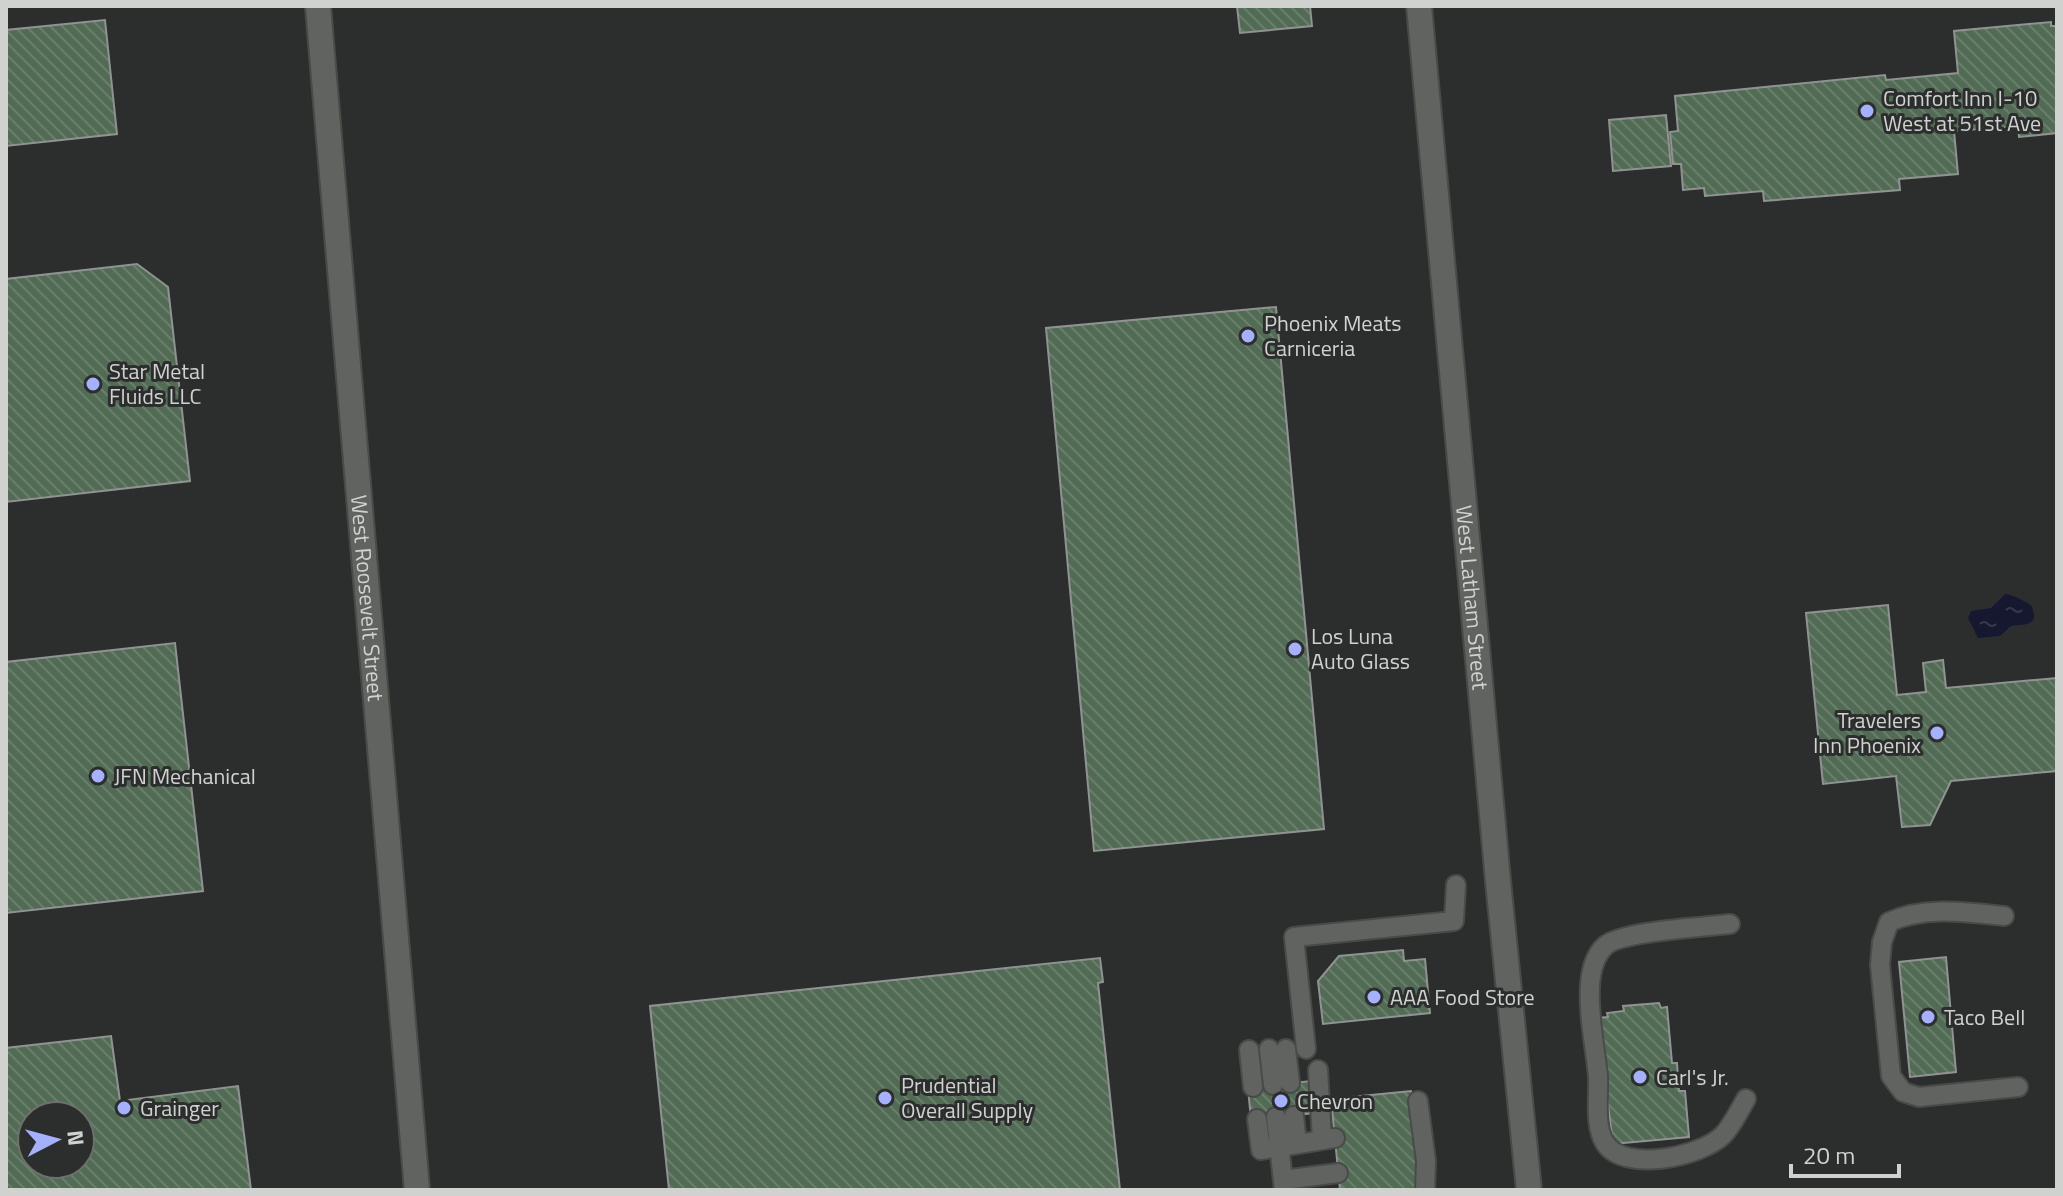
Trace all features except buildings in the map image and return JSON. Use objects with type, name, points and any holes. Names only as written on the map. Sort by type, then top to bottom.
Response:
[{"type":"street","name":"West Roosevelt Street","points":[[318,6],[417,1190]]},
{"type":"street","name":"West Latham Street","points":[[1419,6],[1529,1190]]},
{"type":"lane","points":[[1306,1049],[1294,937],[1454,921],[1456,885]]},
{"type":"lane","points":[[2004,916],[1952,911],[1902,916],[1889,922],[1882,942],[1880,965],[1891,1076],[1903,1092],[1919,1097],[2018,1087]]},
{"type":"lane","points":[[1730,924],[1623,937],[1605,945],[1593,962],[1590,1012],[1599,1119],[1604,1142],[1616,1153],[1635,1158],[1661,1159],[1686,1154],[1710,1145],[1724,1134],[1746,1099]]},
{"type":"lane","points":[[1278,1049],[1281,1084]]},
{"type":"lane","points":[[1249,1050],[1253,1087]]},
{"type":"lane","points":[[1318,1070],[1328,1139],[1288,1145],[1261,1150],[1275,1117],[1288,1145],[1284,1185],[1338,1173]]},
{"type":"lane","points":[[1418,1101],[1425,1190]]},
{"type":"water","points":[[2005,594],[2031,605],[2034,612],[2032,621],[2011,626],[2000,636],[1978,638],[1968,618],[1971,611],[1991,608]]},
{"type":"place","name":"Comfort Inn I-10 West at 51st Ave","points":[[1867,111]]},
{"type":"place","name":"Phoenix Meats Carniceria","points":[[1248,336]]},
{"type":"place","name":"Star Metal Fluids LLC","points":[[93,384]]},
{"type":"place","name":"Los Luna Auto Glass","points":[[1295,649]]},
{"type":"place","name":"Travelers Inn Phoenix","points":[[1937,733]]},
{"type":"place","name":"JFN Mechanical","points":[[98,776]]},
{"type":"place","name":"AAA Food Store","points":[[1374,997]]},
{"type":"place","name":"Taco Bell","points":[[1928,1017]]},
{"type":"place","name":"Carl's Jr.","points":[[1640,1077]]},
{"type":"place","name":"Prudential Overall Supply","points":[[885,1098]]},
{"type":"place","name":"Chevron","points":[[1281,1101]]},
{"type":"place","name":"Grainger","points":[[124,1108]]}]
